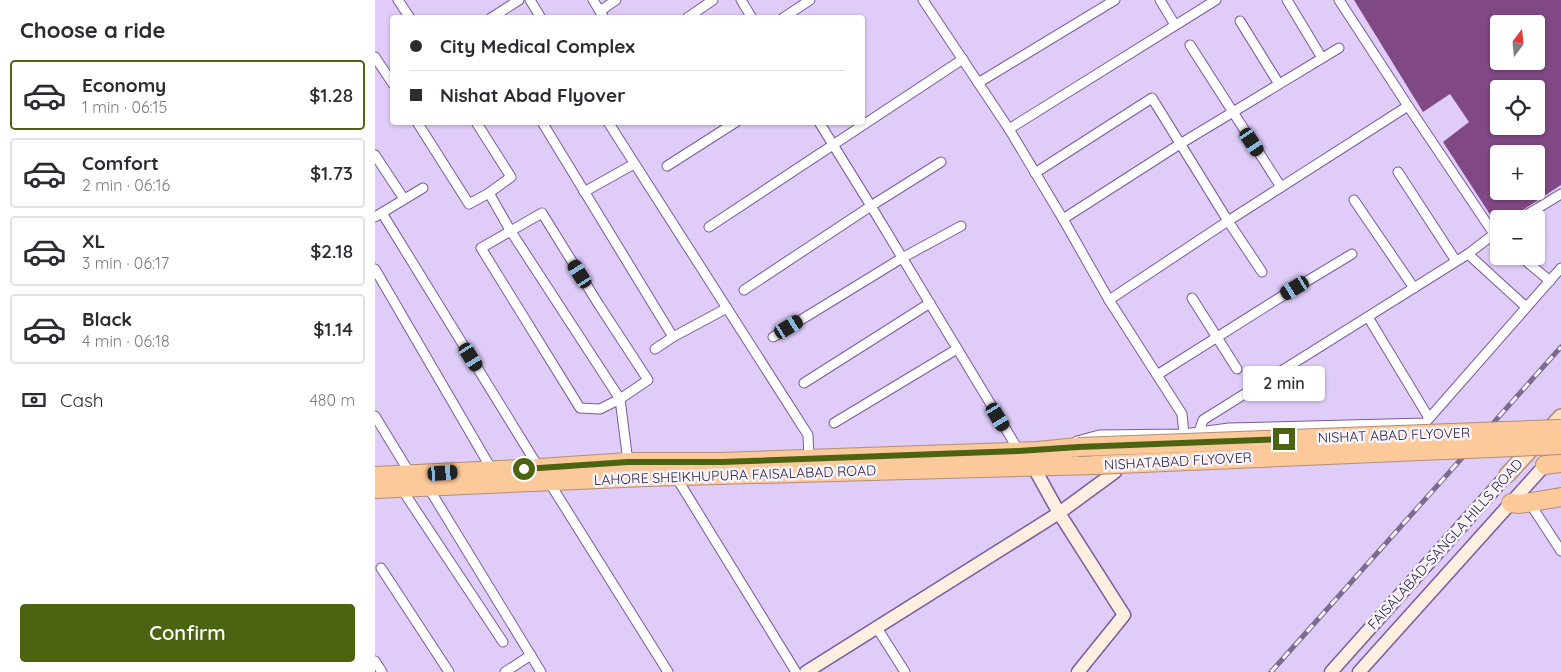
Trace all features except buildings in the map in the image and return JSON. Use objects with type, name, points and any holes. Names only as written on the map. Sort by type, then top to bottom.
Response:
[{"type":"highway","name":"NISHAT ABAD FLYOVER","points":[[1078,447],[1561,429]]},
{"type":"highway","name":"LAHORE SHEIKHUPURA FAISALABAD ROAD","points":[[375,476],[428,487],[544,475],[628,462],[721,462],[1019,451],[1036,458],[1078,447]]},
{"type":"highway","name":"NISHATABAD FLYOVER","points":[[1095,465],[1561,447]]},
{"type":"highway","name":"LAHORE SHEIKHUPURA FAISALABAD ROAD","points":[[375,489],[406,482],[492,470],[544,475],[677,477],[1036,458],[1095,465]]},
{"type":"highway","points":[[1511,504],[1561,496]]},
{"type":"main road","name":"FAISALABAD-SANGLA HILLS ROAD","points":[[1507,475],[1561,416]]},
{"type":"main road","name":"FAISALABAD-SANGLA HILLS ROAD","points":[[1553,464],[1561,447]]},
{"type":"street","points":[[399,0],[408,15]]},
{"type":"street","points":[[496,15],[519,0]]},
{"type":"street","points":[[530,0],[539,15]]},
{"type":"street","points":[[593,0],[602,14],[617,0]]},
{"type":"street","points":[[691,15],[713,0]]},
{"type":"street","points":[[741,0],[750,15]]},
{"type":"street","points":[[788,15],[810,0]]},
{"type":"street","points":[[923,0],[1009,129],[1109,300],[1182,414],[1184,434]]},
{"type":"street","points":[[1160,0],[1175,25]]},
{"type":"street","points":[[1009,129],[1216,0]]},
{"type":"street","points":[[1287,0],[1322,58]]},
{"type":"street","points":[[1339,0],[1408,106],[1490,225]]},
{"type":"street","points":[[978,83],[1109,1]]},
{"type":"street","points":[[1240,21],[1279,84]]},
{"type":"street","points":[[1190,46],[1281,187]]},
{"type":"street","points":[[1063,219],[1180,144],[1339,48]]},
{"type":"street","points":[[375,57],[390,80]]},
{"type":"street","points":[[865,124],[963,59]]},
{"type":"street","points":[[1035,173],[1152,98],[1262,272]]},
{"type":"street","points":[[1109,300],[1228,220],[1408,106]]},
{"type":"street","points":[[419,125],[469,204],[489,193],[511,177],[478,125]]},
{"type":"street","points":[[543,125],[673,337]]},
{"type":"street","points":[[610,125],[808,435],[809,458]]},
{"type":"street","points":[[667,166],[731,125]]},
{"type":"street","points":[[821,125],[1019,451]]},
{"type":"street","points":[[709,227],[863,125]]},
{"type":"street","points":[[375,154],[404,200]]},
{"type":"street","points":[[744,290],[941,162]]},
{"type":"street","points":[[584,192],[635,164]]},
{"type":"street","points":[[1398,172],[1456,261]]},
{"type":"street","points":[[423,188],[379,215],[668,672]]},
{"type":"street","points":[[489,193],[510,230],[620,399],[628,462]]},
{"type":"street","points":[[1535,210],[1561,194]]},
{"type":"street","points":[[1355,200],[1414,288]]},
{"type":"street","points":[[542,213],[647,380],[620,399],[600,409],[579,408],[481,248],[510,230],[542,213]]},
{"type":"street","points":[[773,337],[902,258],[961,226]]},
{"type":"street","points":[[1199,432],[1203,420],[1490,240]]},
{"type":"street","points":[[1157,375],[1352,254]]},
{"type":"street","points":[[1468,254],[1526,307]]},
{"type":"street","points":[[1531,265],[1550,281]]},
{"type":"street","points":[[1078,672],[1123,616],[1059,513],[1036,458],[1099,435],[1184,434],[1229,428],[1425,423],[1561,268]]},
{"type":"street","points":[[375,269],[492,470]]},
{"type":"street","points":[[1193,298],[1237,369]]},
{"type":"street","points":[[804,383],[930,303]]},
{"type":"street","points":[[655,349],[673,337],[727,308]]},
{"type":"street","points":[[1368,317],[1429,418]]},
{"type":"street","points":[[834,423],[957,350]]},
{"type":"street","points":[[375,416],[406,482],[503,642]]},
{"type":"street","name":"FAISALABAD-SANGLA HILLS ROAD","points":[[1359,672],[1511,504],[1553,464]]},
{"type":"street","points":[[807,672],[1059,513],[1115,472]]},
{"type":"street","name":"FAISALABAD-SANGLA HILLS ROAD","points":[[1331,672],[1507,475]]},
{"type":"street","points":[[677,477],[796,672]]},
{"type":"street","points":[[428,487],[541,672]]},
{"type":"street","points":[[1529,502],[1561,551]]},
{"type":"street","points":[[381,568],[449,672]]},
{"type":"street","points":[[877,628],[905,672]]},
{"type":"street","points":[[505,672],[531,655]]},
{"type":"street","points":[[375,661],[382,672]]},
{"type":"railway","points":[[1271,672],[1561,347]]},
{"type":"route","points":[[524,469],[628,462],[721,462],[1284,439]]}]
